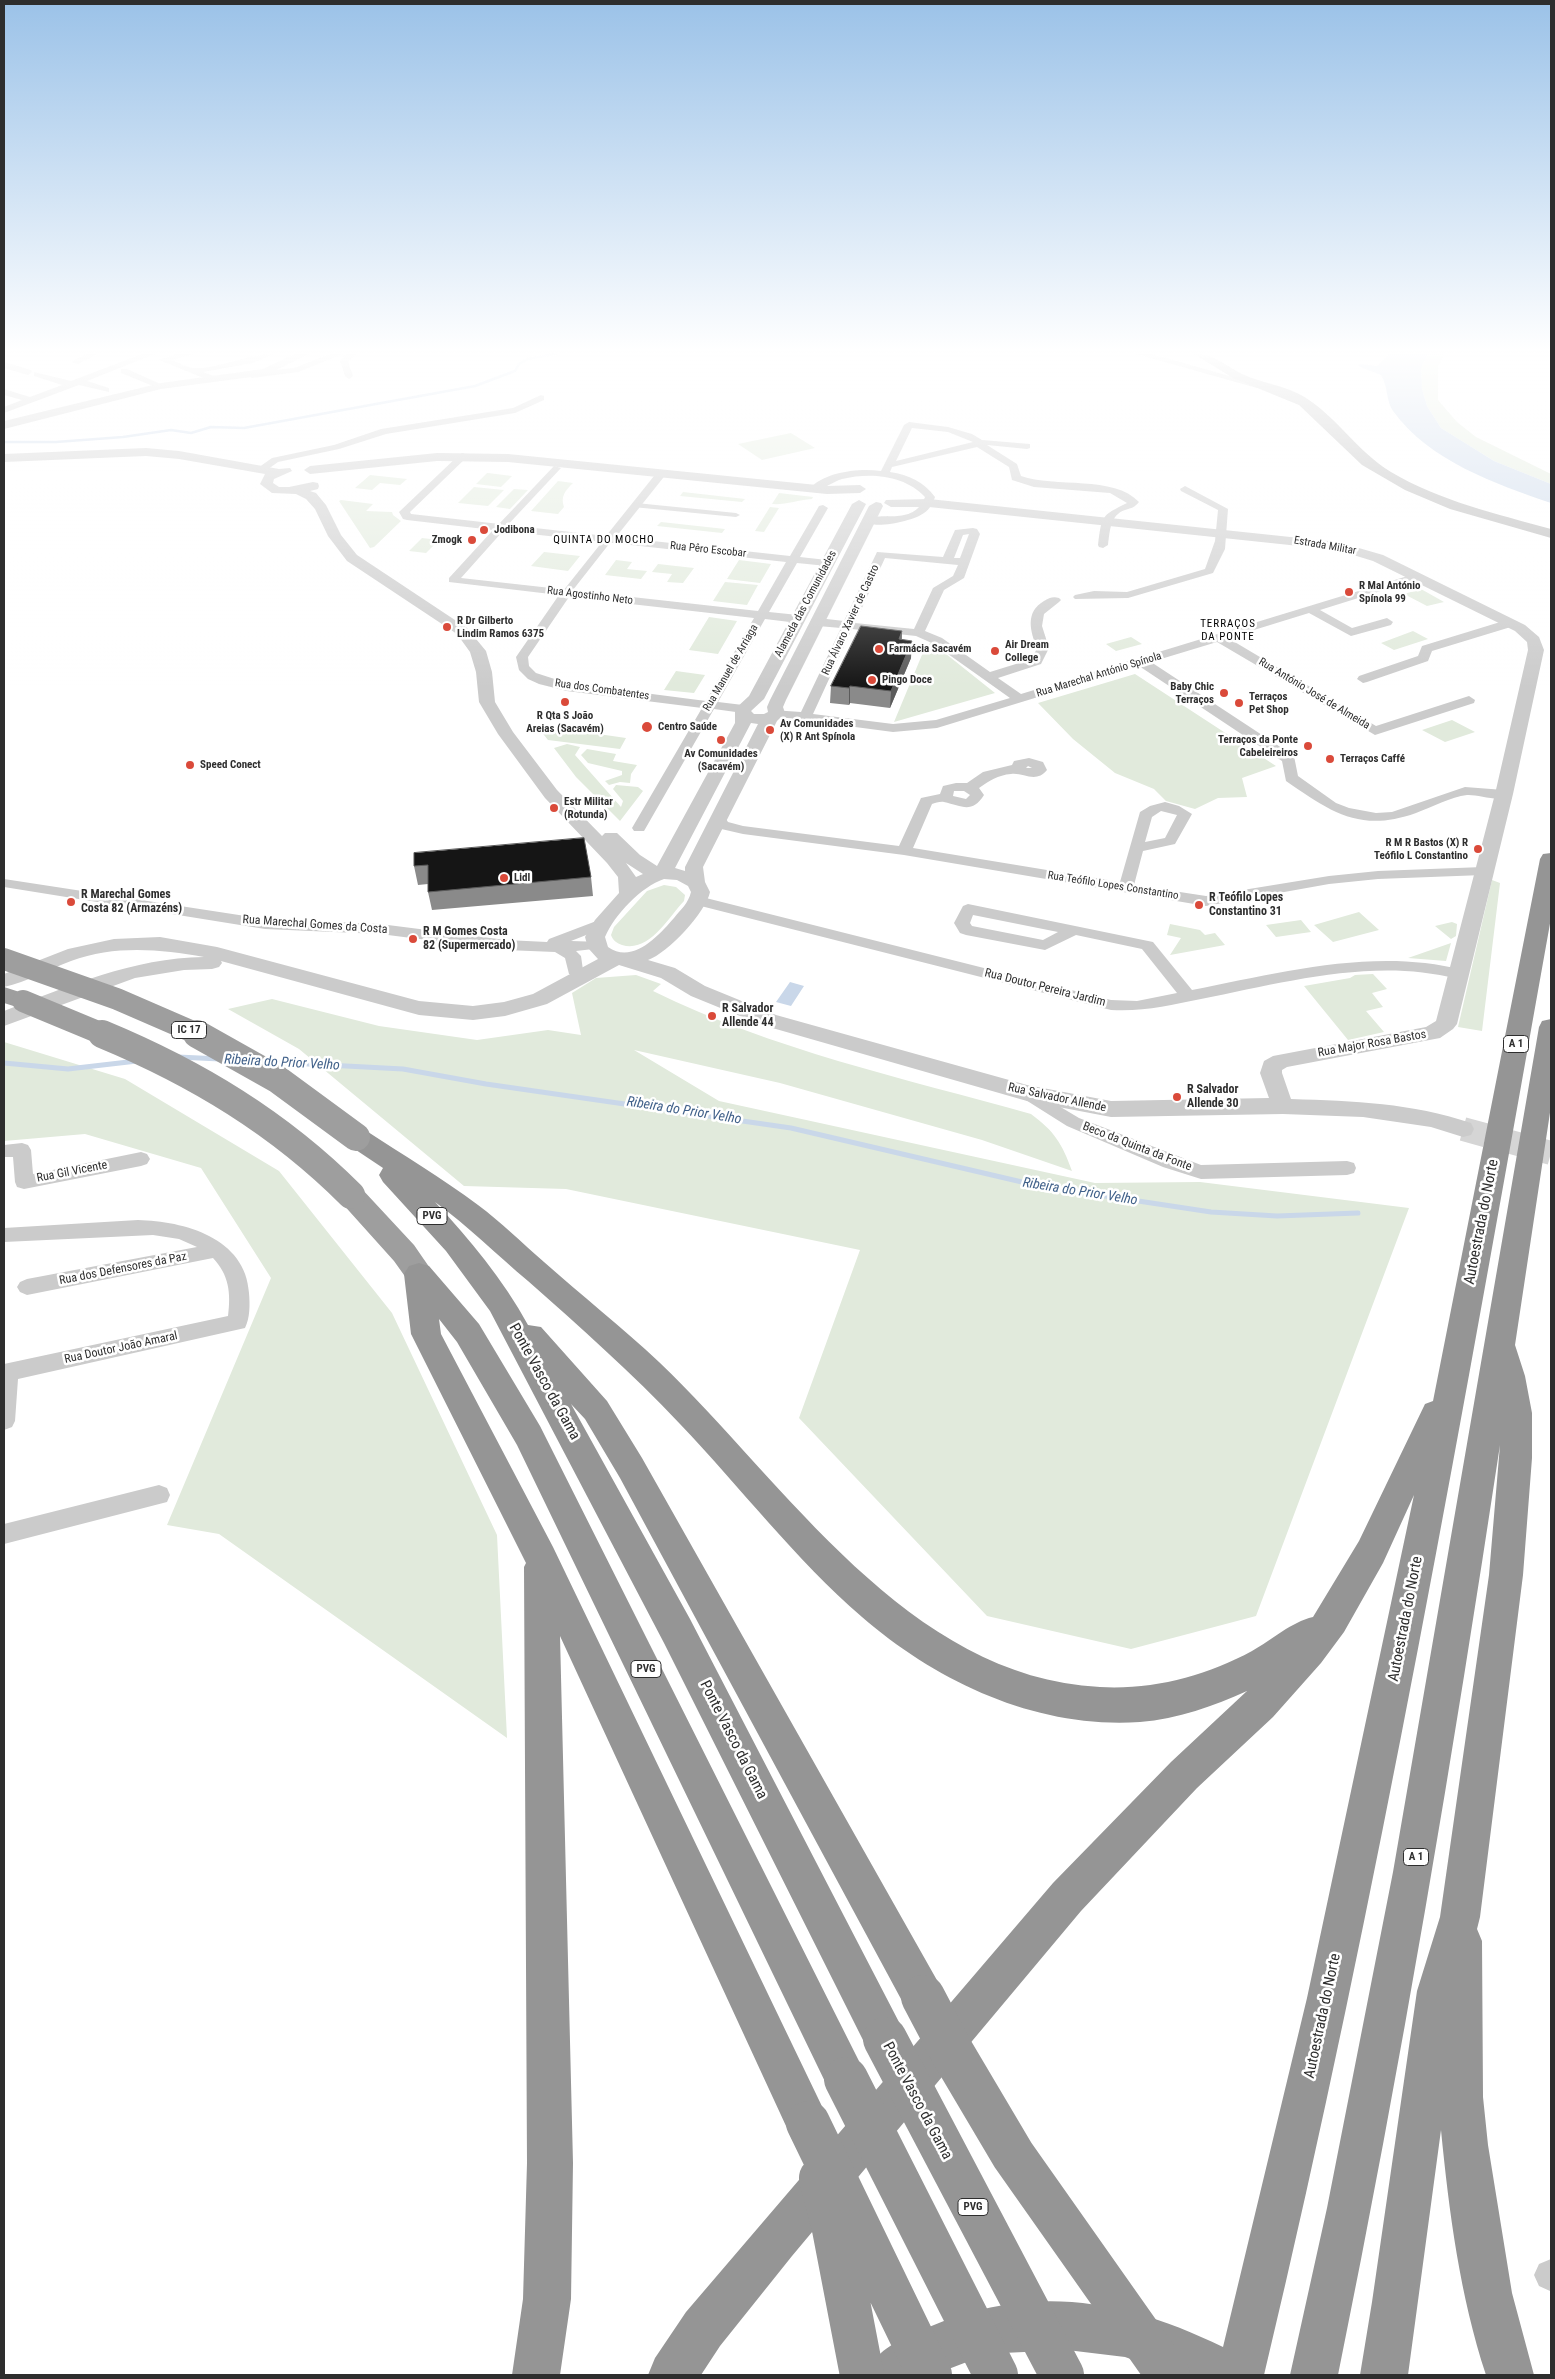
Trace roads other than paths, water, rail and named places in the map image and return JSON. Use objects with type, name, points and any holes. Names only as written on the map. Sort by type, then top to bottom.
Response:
[{"type":"highway","name":"Autoestrada do Norte","points":[[1240,2375],[1341,1936],[1397,1669],[1551,859]]},
{"type":"highway","name":"IC 17","points":[[4,959],[118,998],[219,1045],[294,1090],[356,1137]]},
{"type":"highway","points":[[4,995],[132,1046],[197,1078],[245,1107],[333,1175],[404,1253],[419,1274],[426,1334],[541,1558],[808,2123],[930,2375]]},
{"type":"highway","name":"A 1","points":[[1315,2373],[1400,1950],[1551,1027]]},
{"type":"highway","points":[[356,1137],[462,1207],[615,1339],[665,1388],[822,1555],[872,1603],[924,1644],[981,1676],[1046,1698],[1086,1705],[1121,1706],[1158,1703],[1214,1687],[1248,1672],[1292,1647],[1332,1620]]},
{"type":"highway","name":"Ponte Vasco da Gama","points":[[356,1137],[456,1243],[501,1303],[677,1631],[885,2039],[1062,2375]]},
{"type":"highway","name":"PVG","points":[[419,1274],[468,1333],[529,1436],[846,2079],[996,2375]]},
{"type":"highway","points":[[501,1303],[596,1410],[722,1631],[952,2052],[1013,2155],[1168,2375]]},
{"type":"highway","points":[[1384,2375],[1438,1991],[1460,1917],[1506,1575],[1516,1458],[1516,1413],[1510,1376],[1500,1342]]},
{"type":"highway","points":[[672,2375],[703,2329],[776,2240],[1067,1897],[1184,1775],[1285,1678],[1332,1620],[1371,1552],[1452,1377]]},
{"type":"highway","points":[[536,2375],[547,2299],[550,2172],[541,1558]]},
{"type":"highway","points":[[1460,1917],[1463,1999],[1461,2082],[1468,2168],[1482,2261],[1500,2348],[1510,2375]]},
{"type":"highway","points":[[808,2123],[834,2229],[862,2375]]},
{"type":"highway","points":[[893,2375],[903,2367],[949,2341],[1008,2329],[1064,2326],[1125,2333],[1188,2354],[1227,2375]]},
{"type":"main road","points":[[1373,465],[1403,484],[1449,503],[1551,534]]},
{"type":"street","points":[[213,465],[269,473],[348,465]]},
{"type":"street","points":[[229,465],[269,473]]},
{"type":"street","points":[[273,465],[266,484],[269,487],[282,491],[298,490],[318,481],[335,466]]},
{"type":"street","name":"Rua Pêro Escobar","points":[[453,465],[404,512],[407,517],[827,563]]},
{"type":"street","points":[[576,465],[821,490],[876,506]]},
{"type":"street","points":[[884,474],[890,465]]},
{"type":"street","points":[[1013,465],[1016,478],[1022,481],[1034,484],[1112,490],[1134,502],[1131,506],[1113,512],[1107,521],[1103,545]]},
{"type":"street","points":[[502,527],[557,468]]},
{"type":"street","points":[[310,470],[317,472],[318,481],[324,493],[348,533],[365,554],[471,625],[486,638],[494,654],[502,696],[509,714],[549,769],[589,815],[633,859],[660,874],[682,875],[697,892],[665,940],[649,952],[619,959],[570,977]]},
{"type":"street","points":[[566,593],[662,474]]},
{"type":"street","points":[[821,490],[828,480],[838,477],[855,474],[884,474],[915,482],[926,489],[930,497],[914,514],[887,520],[869,521]]},
{"type":"street","name":"Alameda das Comunidades","points":[[660,874],[674,854],[743,723],[746,709],[798,619],[827,563],[854,501],[850,494],[865,488],[821,490]]},
{"type":"street","points":[[298,490],[311,496],[321,508],[335,536],[352,558],[462,631],[471,640],[480,656],[487,702],[506,734],[551,794],[614,859],[627,877],[629,895]]},
{"type":"street","points":[[1079,597],[1094,594],[1128,594],[1209,570],[1216,562],[1222,532],[1223,509],[1185,490]]},
{"type":"street","name":"Estrada Militar","points":[[876,506],[891,495],[924,502],[1222,532],[1338,546],[1378,558],[1520,628],[1534,640],[1536,650],[1504,794],[1483,871]]},
{"type":"street","points":[[636,505],[736,515]]},
{"type":"street","name":"Alameda das Comunidades","points":[[697,892],[694,867],[774,713],[876,506]]},
{"type":"street","name":"Rua Manuel de Arriaga","points":[[639,828],[823,508]]},
{"type":"street","name":"Rua Agostinho Neto","points":[[502,527],[453,580],[798,619]]},
{"type":"street","points":[[918,633],[939,588],[958,578],[975,534],[968,530],[959,532],[946,560],[964,562]]},
{"type":"street","name":"Rua Álvaro Xavier de Castro","points":[[805,717],[881,554],[946,560]]},
{"type":"street","name":"Rua Marechal António Spínola","points":[[774,713],[893,728],[937,724],[1415,577]]},
{"type":"street","name":"Rua dos Combatentes","points":[[566,593],[522,657],[523,667],[532,676],[566,687],[746,709]]},
{"type":"street","points":[[988,676],[1037,661],[1044,648],[1036,631],[1036,617],[1045,604],[1055,600]]},
{"type":"street","points":[[1310,609],[1351,632],[1387,622]]},
{"type":"street","points":[[818,622],[918,633],[938,641],[1020,698]]},
{"type":"street","points":[[1363,679],[1424,658],[1426,648],[1510,623]]},
{"type":"street","name":"Rua António José de Almeida","points":[[1220,638],[1375,731],[1469,700]]},
{"type":"street","points":[[1142,662],[1289,759],[1291,778],[1331,806],[1346,812],[1376,817],[1394,816],[1465,791],[1504,794]]},
{"type":"street","points":[[746,709],[755,720],[774,713]]},
{"type":"street","points":[[904,851],[926,801],[946,797],[958,803],[969,802],[977,795],[970,788],[988,775],[1018,768]]},
{"type":"street","name":"Rua Teófilo Lopes Constantino","points":[[719,819],[722,825],[743,830],[904,851],[1206,901],[1349,878],[1483,871]]},
{"type":"street","name":"Rua Teófilo Lopes Constantino","points":[[708,840],[720,834],[743,830]]},
{"type":"street","points":[[1126,888],[1137,848]]},
{"type":"street","points":[[633,859],[653,860],[674,854]]},
{"type":"street","name":"Rua Major Rosa Bastos","points":[[1283,1106],[1271,1073],[1272,1066],[1281,1061],[1432,1034],[1446,1024],[1483,871]]},
{"type":"street","points":[[4,981],[68,955],[114,945],[160,943],[217,952],[256,965],[419,1008],[460,1013],[488,1012],[540,999],[570,977],[597,947],[596,935],[604,923],[639,884],[660,874]]},
{"type":"street","name":"Rua Marechal Gomes da Costa","points":[[4,883],[265,924],[380,929],[506,945],[597,947]]},
{"type":"street","name":"Rua Doutor Pereira Jardim","points":[[697,892],[1111,1005],[1137,1006],[1187,995],[1324,972],[1402,965],[1457,974]]},
{"type":"street","points":[[1074,930],[1045,945],[966,930],[962,923],[968,909],[1074,930],[1147,945],[1187,995]]},
{"type":"street","name":"Rua Marechal Gomes da Costa","points":[[539,946],[604,923]]},
{"type":"street","points":[[665,940],[662,956],[668,973]]},
{"type":"street","points":[[558,947],[574,956],[570,977]]},
{"type":"street","name":"Rua Salvador Allende","points":[[597,947],[606,955],[668,973],[698,990],[769,1020],[1027,1093],[1111,1109],[1283,1106],[1363,1109],[1433,1120],[1463,1129]]},
{"type":"street","points":[[4,1019],[129,971],[186,962],[256,965]]},
{"type":"street","name":"Beco da Quinta da Fonte","points":[[1027,1093],[1073,1122],[1170,1162],[1201,1172],[1347,1168]]},
{"type":"street","name":"Rua Gil Vicente","points":[[4,1151],[22,1150],[24,1182],[141,1159]]},
{"type":"street","points":[[4,1235],[158,1227],[188,1233],[218,1250]]},
{"type":"street","name":"Rua dos Defensores da Paz","points":[[27,1286],[218,1250]]},
{"type":"street","name":"Rua Doutor João Amaral","points":[[6,1373],[238,1322],[241,1299],[238,1282],[234,1269],[228,1259],[218,1250]]},
{"type":"street","points":[[4,1420],[6,1373]]},
{"type":"street","points":[[4,1534],[159,1495]]},
{"type":"water","points":[[1458,465],[1504,465],[1551,484],[1551,503],[1508,488]]},
{"type":"water","points":[[790,982],[804,986],[791,1006],[776,1002]]},
{"type":"waterway","name":"Ribeira do Prior Velho","points":[[178,1057],[220,1059]]},
{"type":"waterway","name":"Ribeira do Prior Velho","points":[[4,1063],[68,1069],[137,1061]]},
{"type":"waterway","name":"Ribeira do Prior Velho","points":[[270,1062],[403,1069],[486,1084],[791,1128],[1039,1186],[1211,1212],[1277,1216],[1358,1213]]},
{"type":"tunnel","points":[[1463,1129],[1551,1153]]},
{"type":"place","name":"Jodibona","points":[[484,530]]},
{"type":"place","name":"Zmogk","points":[[472,540]]},
{"type":"place","name":"R Mal António Spínola 99","points":[[1349,592]]},
{"type":"place","name":"R Dr Gilberto Lindim Ramos 6375","points":[[447,627]]},
{"type":"place","name":"Farmácia Sacavém","points":[[879,649]]},
{"type":"place","name":"Air Dream College","points":[[995,651]]},
{"type":"place","name":"Pingo Doce","points":[[872,680]]},
{"type":"place","name":"Baby Chic Terraços","points":[[1224,693]]},
{"type":"place","name":"R Qta S João Areias (Sacavém)","points":[[565,702]]},
{"type":"place","name":"Terraços Pet Shop","points":[[1239,703]]},
{"type":"place","name":"Centro Saúde","points":[[647,727]]},
{"type":"place","name":"Av Comunidades (X) R Ant Spínola","points":[[770,730]]},
{"type":"place","name":"Av Comunidades (Sacavém)","points":[[721,740]]},
{"type":"place","name":"Terraços da Ponte Cabeleireiros","points":[[1308,746]]},
{"type":"place","name":"Terraços Caffé","points":[[1330,759]]},
{"type":"place","name":"Speed Conect","points":[[190,765]]},
{"type":"place","name":"Estr Militar (Rotunda)","points":[[554,808]]},
{"type":"place","name":"R M R Bastos (X) R Teófilo L Constantino","points":[[1478,849]]},
{"type":"place","name":"Lidl","points":[[504,878]]},
{"type":"place","name":"R Marechal Gomes Costa 82 (Armazéns)","points":[[71,902]]},
{"type":"place","name":"R Teófilo Lopes Constantino 31","points":[[1199,905]]},
{"type":"place","name":"R M Gomes Costa 82 (Supermercado)","points":[[413,939]]},
{"type":"place","name":"R Salvador Allende 44","points":[[712,1016]]},
{"type":"place","name":"R Salvador Allende 30","points":[[1177,1097]]},
{"type":"district","name":"QUINTA DO MOCHO","points":[[604,540]]},
{"type":"district","name":"TERRAÇOS DA PONTE","points":[[1228,630]]}]
